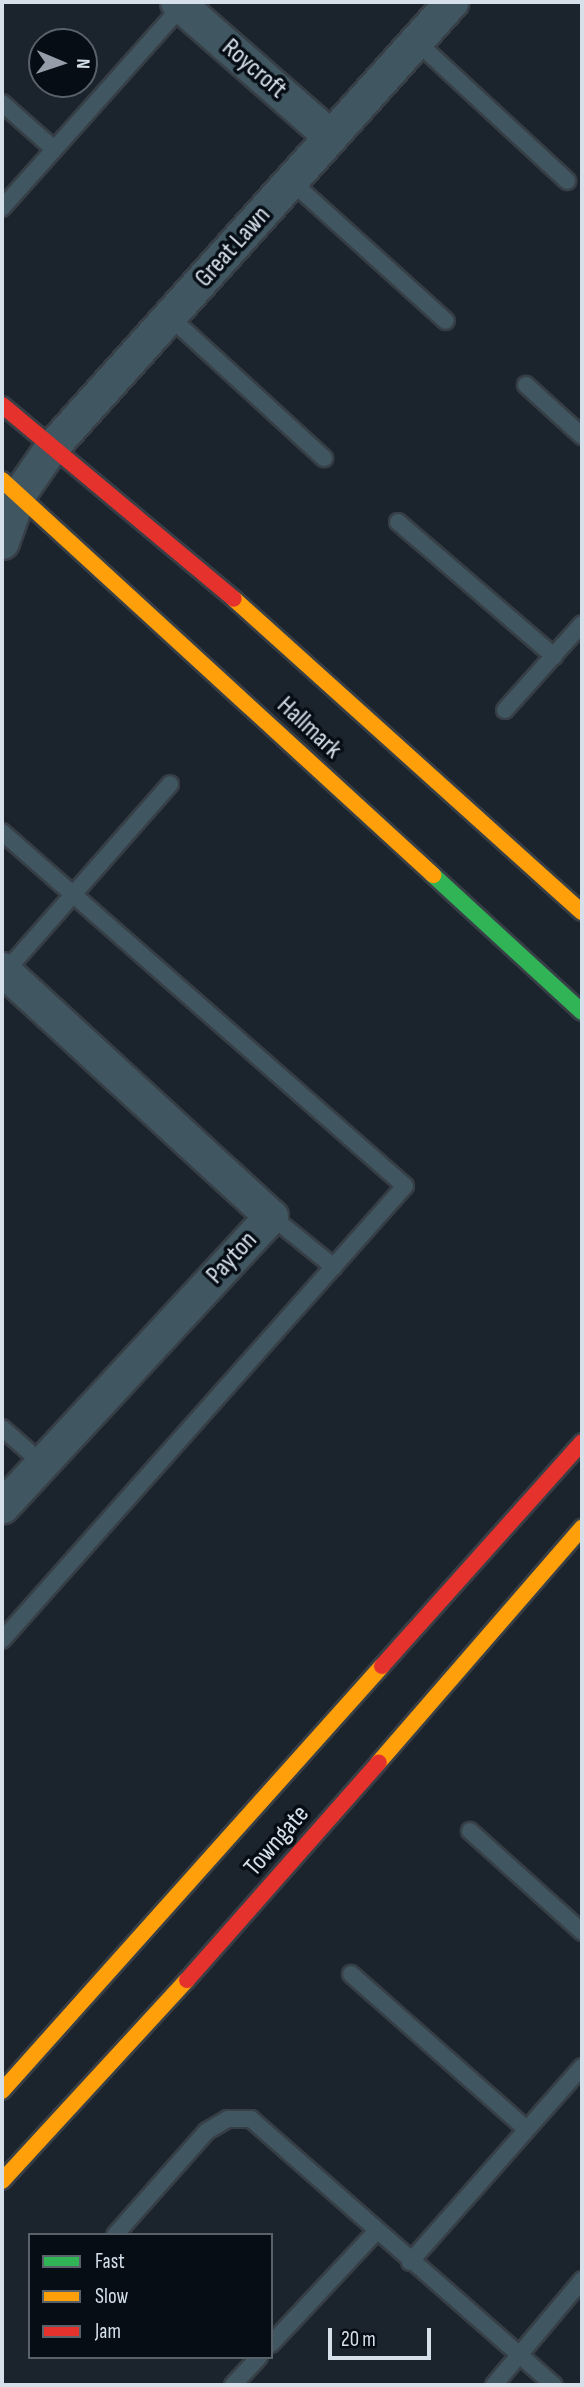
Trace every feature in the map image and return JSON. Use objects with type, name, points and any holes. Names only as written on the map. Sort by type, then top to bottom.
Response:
[{"type":"street","name":"Great Lawn","points":[[7,492],[50,449],[170,317],[451,2]]},
{"type":"street","name":"Roycroft","points":[[181,3],[330,136]]},
{"type":"street","name":"Hallmark","points":[[2,405],[50,449],[306,660],[582,912]]},
{"type":"street","name":"Hallmark","points":[[7,492],[582,1012]]},
{"type":"street","points":[[2,542],[7,492]]},
{"type":"street","name":"Payton","points":[[2,1507],[271,1216],[4,970]]},
{"type":"street","name":"Towngate","points":[[2,2091],[582,1441]]},
{"type":"street","name":"Towngate","points":[[2,2181],[209,1957],[582,1528]]},
{"type":"lane","points":[[2,208],[181,3]]},
{"type":"lane","points":[[416,41],[567,181]]},
{"type":"lane","points":[[2,103],[54,149]]},
{"type":"lane","points":[[292,182],[446,321]]},
{"type":"lane","points":[[170,317],[324,458]]},
{"type":"lane","points":[[526,385],[582,436]]},
{"type":"lane","points":[[398,523],[554,656]]},
{"type":"lane","points":[[505,710],[582,626]]},
{"type":"lane","points":[[4,970],[170,784]]},
{"type":"lane","points":[[2,832],[405,1186],[2,1640]]},
{"type":"lane","points":[[271,1216],[334,1267]]},
{"type":"lane","points":[[2,1427],[42,1463]]},
{"type":"lane","points":[[470,1831],[582,1932]]},
{"type":"lane","points":[[351,1974],[526,2129]]},
{"type":"lane","points":[[410,2262],[582,2067]]},
{"type":"lane","points":[[117,2233],[207,2131],[239,2119],[251,2119],[375,2233],[554,2385]]},
{"type":"lane","points":[[273,2342],[375,2233]]},
{"type":"lane","points":[[494,2385],[582,2280]]},
{"type":"lane","points":[[233,2385],[257,2359]]},
{"type":"traffic: fast","points":[[433,875],[582,1012]]},
{"type":"traffic: slow","points":[[2,480],[433,875]]},
{"type":"traffic: slow","points":[[234,599],[582,912]]},
{"type":"traffic: slow","points":[[379,1762],[582,1528]]},
{"type":"traffic: slow","points":[[2,2091],[382,1666]]},
{"type":"traffic: slow","points":[[2,2181],[187,1980]]},
{"type":"traffic: jam","points":[[2,405],[234,599]]},
{"type":"traffic: jam","points":[[382,1666],[582,1442]]},
{"type":"traffic: jam","points":[[187,1980],[379,1762]]}]
